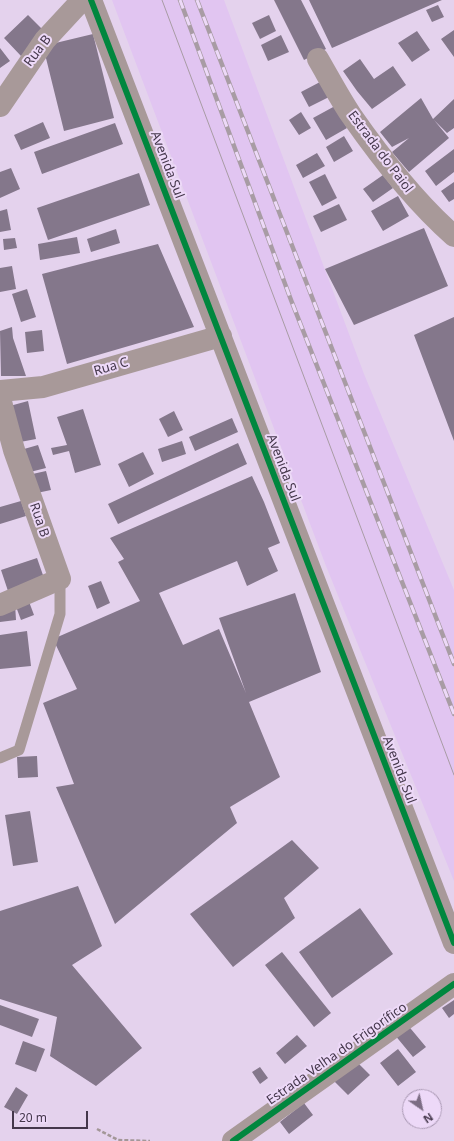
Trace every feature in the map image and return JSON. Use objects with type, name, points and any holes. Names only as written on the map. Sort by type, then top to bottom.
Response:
[{"type":"street","name":"Rua B","points":[[0,106],[45,40],[82,0]]},
{"type":"street","name":"Avenida Sul","points":[[91,0],[454,943]]},
{"type":"street","name":"Estrada do Paiol","points":[[318,59],[351,114],[398,178],[436,220],[454,236]]},
{"type":"street","name":"Rua C","points":[[0,391],[43,387],[221,336]]},
{"type":"street","name":"Rua B","points":[[0,398],[14,450],[60,580]]},
{"type":"street","points":[[0,605],[60,580]]},
{"type":"street","name":"Estrada Velha do Frigorífico","points":[[233,1141],[454,984]]},
{"type":"lane","points":[[0,758],[19,750],[60,614],[60,580]]},
{"type":"path","points":[[97,1129],[118,1140],[150,1141]]},
{"type":"shaded area","points":[[112,0],[224,0],[364,374],[454,590],[454,881],[326,566]]},
{"type":"building","points":[[274,0],[301,0],[326,49],[304,60]]},
{"type":"building","points":[[309,0],[442,0],[332,48]]},
{"type":"building","points":[[438,5],[444,17],[432,22],[426,10]]},
{"type":"building","points":[[28,15],[45,32],[21,56],[4,38]]},
{"type":"building","points":[[269,15],[276,31],[260,39],[252,23]]},
{"type":"building","points":[[454,30],[454,57],[441,39]]},
{"type":"building","points":[[417,31],[430,50],[412,62],[398,43]]},
{"type":"building","points":[[93,34],[114,118],[64,131],[43,46]]},
{"type":"building","points":[[281,35],[289,52],[268,61],[261,45]]},
{"type":"building","points":[[0,48],[10,61],[0,68]]},
{"type":"building","points":[[360,59],[374,79],[393,66],[406,85],[372,109],[343,71]]},
{"type":"building","points":[[320,82],[329,97],[309,107],[301,92]]},
{"type":"building","points":[[421,98],[433,119],[454,99],[454,128],[447,133],[434,120],[449,138],[409,172],[392,152],[409,138],[392,147],[380,132]]},
{"type":"building","points":[[335,106],[347,128],[326,140],[313,118]]},
{"type":"building","points":[[301,112],[311,128],[299,135],[289,120]]},
{"type":"building","points":[[43,122],[50,138],[21,150],[14,135]]},
{"type":"building","points":[[115,123],[123,144],[42,174],[34,152]]},
{"type":"building","points":[[344,136],[353,151],[334,162],[326,147]]},
{"type":"building","points":[[454,149],[454,172],[436,186],[425,171]]},
{"type":"building","points":[[317,153],[325,166],[303,178],[296,165]]},
{"type":"building","points":[[11,168],[20,189],[0,198],[0,172]]},
{"type":"building","points":[[139,173],[150,205],[48,240],[37,208]]},
{"type":"building","points":[[325,174],[337,198],[322,206],[309,182]]},
{"type":"building","points":[[383,175],[393,188],[373,202],[363,189]]},
{"type":"building","points":[[454,182],[454,199],[449,202],[441,191]]},
{"type":"building","points":[[398,196],[409,216],[383,231],[371,211]]},
{"type":"building","points":[[339,204],[347,220],[321,232],[313,216]]},
{"type":"building","points":[[7,209],[11,230],[0,232],[0,211]]},
{"type":"building","points":[[424,228],[448,286],[354,325],[325,269]]},
{"type":"building","points":[[116,229],[120,243],[91,252],[87,239]]},
{"type":"building","points":[[77,237],[80,253],[40,260],[38,244]]},
{"type":"building","points":[[15,238],[17,248],[4,250],[3,239]]},
{"type":"building","points":[[158,244],[194,327],[67,364],[42,274]]},
{"type":"building","points":[[12,266],[16,289],[0,292],[0,268]]},
{"type":"building","points":[[27,289],[36,317],[21,322],[12,294]]},
{"type":"building","points":[[454,317],[454,441],[414,335]]},
{"type":"building","points":[[12,327],[13,338],[26,376],[1,376],[0,331]]},
{"type":"building","points":[[42,330],[44,351],[27,353],[25,332]]},
{"type":"building","points":[[28,401],[36,439],[15,443],[6,407]]},
{"type":"building","points":[[83,409],[101,465],[75,473],[69,451],[53,455],[51,448],[67,445],[57,417]]},
{"type":"building","points":[[174,411],[183,430],[168,437],[159,419]]},
{"type":"building","points":[[232,418],[238,432],[195,451],[189,437]]},
{"type":"building","points":[[182,441],[186,454],[162,462],[158,449]]},
{"type":"building","points":[[238,443],[247,464],[118,524],[108,504]]},
{"type":"building","points":[[38,445],[46,468],[26,473],[17,451]]},
{"type":"building","points":[[143,452],[154,474],[129,487],[118,464]]},
{"type":"building","points":[[46,471],[51,490],[32,494],[28,475]]},
{"type":"building","points":[[252,476],[280,543],[268,548],[278,571],[247,586],[237,561],[159,593],[183,645],[219,629],[246,693],[219,618],[295,593],[321,672],[249,702],[280,777],[230,807],[237,823],[115,924],[56,787],[74,784],[43,703],[77,689],[53,639],[140,601],[118,562],[124,559],[110,538]]},
{"type":"building","points":[[21,501],[26,516],[0,524],[0,507]]},
{"type":"building","points":[[37,558],[44,578],[8,591],[1,570]]},
{"type":"building","points":[[101,581],[110,603],[97,609],[88,586]]},
{"type":"building","points":[[28,599],[34,615],[21,620],[15,604]]},
{"type":"building","points":[[15,604],[16,620],[0,622],[0,610]]},
{"type":"building","points":[[27,631],[31,666],[0,669],[0,635]]},
{"type":"building","points":[[37,756],[38,777],[18,778],[17,757]]},
{"type":"building","points":[[30,811],[38,862],[13,866],[5,815]]},
{"type":"building","points":[[292,840],[319,868],[284,898],[295,918],[233,967],[190,914]]},
{"type":"building","points":[[78,886],[102,946],[72,965],[142,1048],[96,1086],[50,1056],[57,1017],[0,999],[0,911]]},
{"type":"building","points":[[360,908],[393,954],[332,998],[299,952]]},
{"type":"building","points":[[282,952],[331,1013],[314,1027],[265,965]]},
{"type":"building","points":[[454,1000],[454,1014],[449,1018],[442,1008]]},
{"type":"building","points":[[0,1005],[39,1019],[32,1037],[0,1025]]},
{"type":"building","points":[[406,1023],[426,1047],[413,1057],[394,1034]]},
{"type":"building","points":[[297,1035],[307,1046],[285,1064],[276,1053]]},
{"type":"building","points":[[23,1041],[45,1049],[36,1072],[15,1064]]},
{"type":"building","points":[[398,1049],[416,1072],[398,1086],[380,1063]]},
{"type":"building","points":[[355,1060],[370,1075],[348,1095],[333,1080]]},
{"type":"building","points":[[260,1067],[268,1078],[260,1084],[252,1072]]},
{"type":"building","points":[[16,1087],[28,1095],[17,1114],[4,1107]]},
{"type":"building","points":[[304,1103],[313,1115],[289,1134],[280,1122]]},
{"type":"tram line","points":[[162,0],[454,775]]},
{"type":"railway","points":[[180,0],[291,300],[454,714]]},
{"type":"railway","points":[[197,0],[454,664]]},
{"type":"cycle path","points":[[91,0],[454,943]]},
{"type":"cycle path","points":[[233,1141],[454,984]]}]
